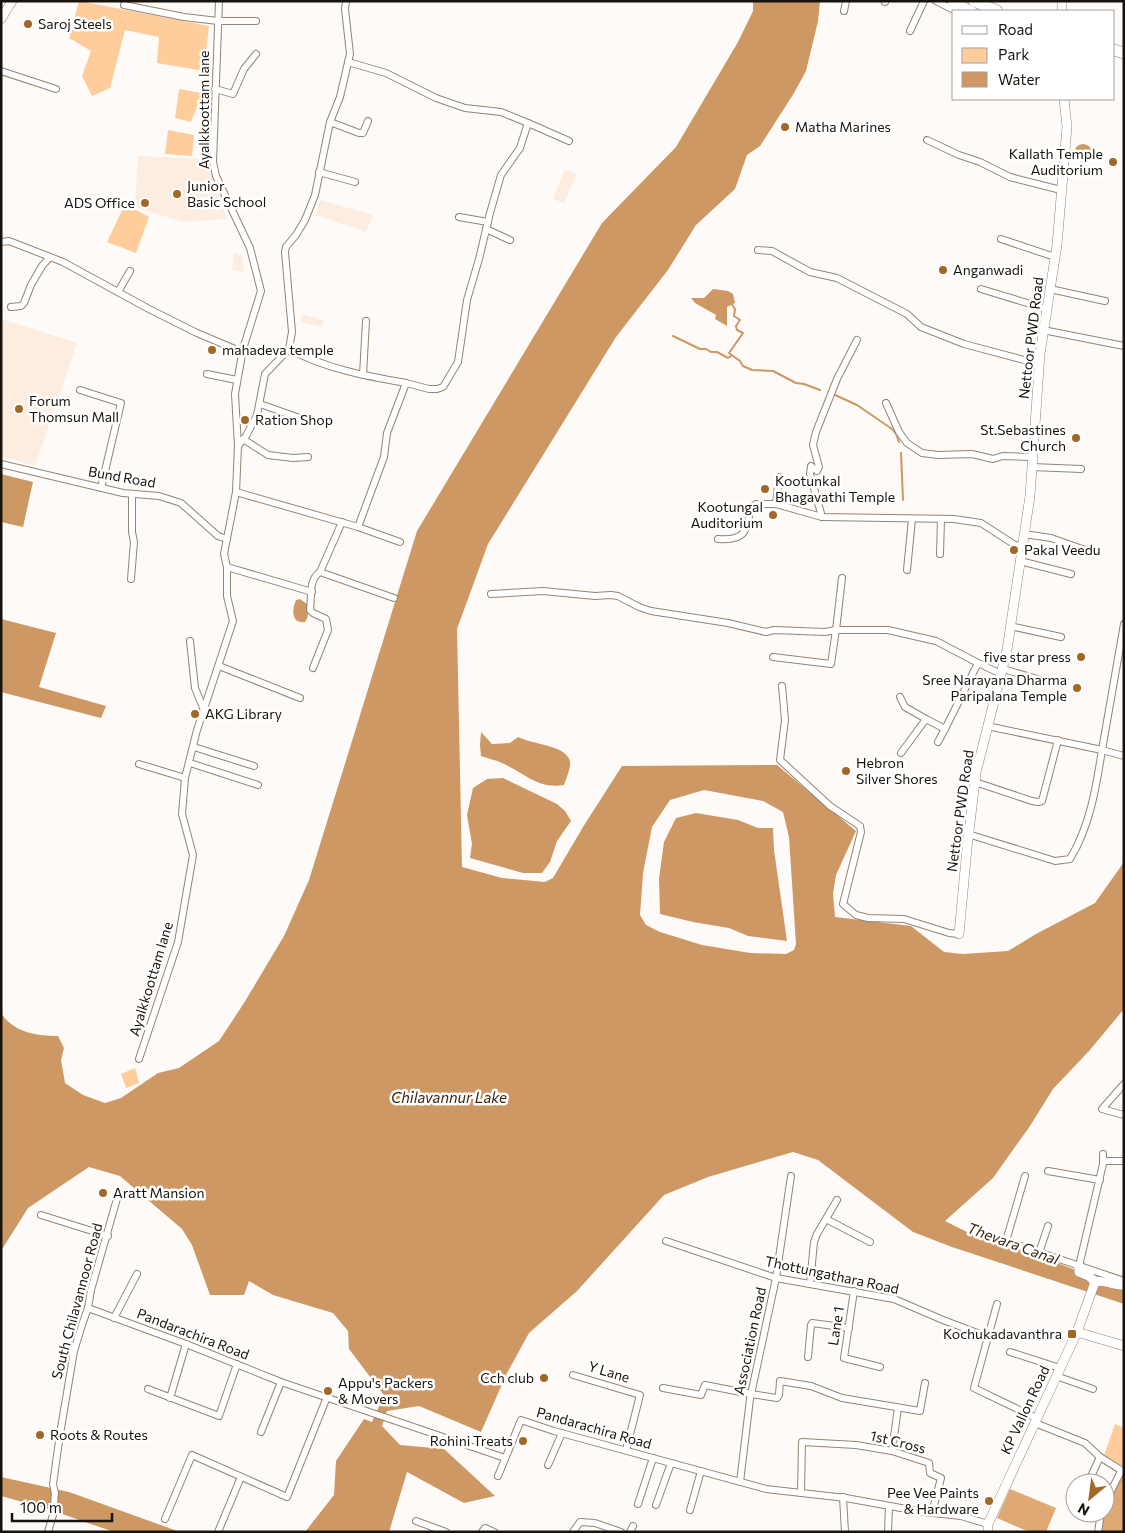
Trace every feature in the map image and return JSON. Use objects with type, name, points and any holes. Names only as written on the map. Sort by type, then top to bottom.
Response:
[{"type":"highway","points":[[974,1],[995,10]]},
{"type":"street","points":[[1,19],[12,1]]},
{"type":"street","name":"Ayalkkoottam lane","points":[[139,1058],[178,942],[193,855],[182,814],[186,778],[204,710],[233,621],[227,596],[227,567],[224,554],[236,492],[238,446],[234,404],[242,352],[261,292],[250,248],[216,176],[213,162],[219,1]]},
{"type":"street","points":[[238,446],[253,423],[260,404],[265,374],[289,349],[292,332],[285,252],[286,247],[296,235],[306,217],[315,195],[330,122],[340,97],[350,54],[345,8],[346,1]]},
{"type":"street","points":[[844,11],[846,1]]},
{"type":"street","points":[[936,1],[954,10]]},
{"type":"street","points":[[952,1],[970,10]]},
{"type":"street","points":[[910,31],[924,2]]},
{"type":"street","points":[[124,5],[184,17],[218,21],[256,21]]},
{"type":"street","points":[[215,90],[233,94],[244,69],[256,54]]},
{"type":"street","points":[[348,62],[386,73],[436,98],[466,108],[501,112],[569,140]]},
{"type":"street","points":[[1,72],[56,89]]},
{"type":"street","name":"Nettoor PWD Road","points":[[959,934],[968,834],[975,782],[987,726],[1002,671],[1030,496],[1039,364],[1055,257],[1061,190],[1066,127],[1064,100]]},
{"type":"street","points":[[330,122],[363,133],[368,121]]},
{"type":"street","points":[[289,349],[308,359],[363,375],[429,389],[437,390],[443,387],[458,362],[467,300],[501,176],[520,148],[528,123]]},
{"type":"street","points":[[927,140],[1010,177],[1061,190]]},
{"type":"street","points":[[319,172],[355,182]]},
{"type":"street","points":[[459,217],[487,226],[510,240]]},
{"type":"street","points":[[1001,239],[1055,257]]},
{"type":"street","points":[[1,242],[9,240],[62,262],[189,329],[242,352]]},
{"type":"street","points":[[758,250],[772,251],[810,272],[837,278],[907,314],[921,327],[964,344],[1039,364]]},
{"type":"street","points":[[11,307],[21,306],[24,303],[39,270],[50,257]]},
{"type":"street","points":[[118,292],[130,271]]},
{"type":"street","points":[[981,289],[1047,309]]},
{"type":"street","points":[[1050,289],[1105,301]]},
{"type":"street","points":[[363,375],[366,321]]},
{"type":"street","points":[[1044,330],[1124,346]]},
{"type":"street","points":[[822,517],[810,474],[810,466],[817,471],[818,467],[814,445],[826,405],[857,340]]},
{"type":"street","points":[[207,374],[237,380]]},
{"type":"street","points":[[358,527],[384,457],[388,433],[406,383]]},
{"type":"street","points":[[80,390],[120,403],[100,488]]},
{"type":"street","points":[[886,403],[899,432],[907,443],[922,453],[938,455],[972,454],[993,459],[1003,456],[1032,457]]},
{"type":"street","points":[[260,404],[314,423]]},
{"type":"street","points":[[243,440],[268,455],[293,458],[308,457]]},
{"type":"street","name":"Bund Road","points":[[1,464],[100,488],[132,494],[159,496],[181,503],[218,536],[227,539]]},
{"type":"street","points":[[1032,467],[1081,469]]},
{"type":"street","points":[[776,504],[779,477]]},
{"type":"street","points":[[236,492],[342,522],[400,542]]},
{"type":"street","points":[[131,579],[134,542],[132,532],[132,494]]},
{"type":"street","points":[[718,540],[737,538],[749,525],[750,508],[756,504],[776,504],[822,517],[941,519],[981,523],[1015,545],[1022,546]]},
{"type":"street","points":[[907,570],[912,519]]},
{"type":"street","points":[[940,554],[941,519]]},
{"type":"street","points":[[313,668],[329,625],[326,619],[310,610],[311,587],[316,574],[320,572],[342,522]]},
{"type":"street","points":[[1024,534],[1058,540],[1088,551]]},
{"type":"street","points":[[1020,561],[1071,574]]},
{"type":"street","points":[[227,567],[312,592]]},
{"type":"street","points":[[320,572],[394,598]]},
{"type":"street","points":[[773,657],[831,664],[842,578]]},
{"type":"street","points":[[491,594],[543,591],[595,596],[611,595],[618,596],[651,611],[710,619],[766,632],[774,630],[825,632],[836,630],[888,630],[936,641],[978,664],[1051,683]]},
{"type":"street","points":[[968,834],[1055,861],[1070,859],[1077,848],[1092,805],[1124,624]]},
{"type":"street","points":[[1010,626],[1061,637]]},
{"type":"street","points":[[190,641],[195,688],[204,710]]},
{"type":"street","points":[[938,742],[978,664]]},
{"type":"street","points":[[219,666],[300,698]]},
{"type":"street","points":[[782,686],[784,720],[780,760],[830,806],[860,826],[861,832],[843,904],[856,915],[868,918],[904,919],[949,933],[959,934]]},
{"type":"street","points":[[900,698],[905,707],[945,729]]},
{"type":"street","points":[[901,753],[926,719]]},
{"type":"street","points":[[987,726],[1058,740],[1124,756]]},
{"type":"street","points":[[975,782],[1032,801],[1042,801],[1058,740]]},
{"type":"street","points":[[194,746],[254,766]]},
{"type":"street","points":[[190,762],[258,785]]},
{"type":"street","points":[[139,764],[186,778]]},
{"type":"street","points":[[1124,1084],[1102,1109],[1124,1115]]},
{"type":"street","points":[[1124,1161],[1103,1157],[1100,1180],[1079,1266],[1079,1272],[1089,1276],[1095,1282],[1099,1281],[1118,1286],[1124,1285]]},
{"type":"street","points":[[1048,1172],[1100,1180]]},
{"type":"street","name":"Association Road","points":[[740,1482],[751,1394],[776,1278],[791,1176]]},
{"type":"street","points":[[1025,1176],[1006,1240],[1124,1281]]},
{"type":"street","name":"South Chilavannoor Road","points":[[48,1532],[53,1515],[55,1492],[53,1484],[63,1411],[74,1351],[88,1308],[118,1195]]},
{"type":"street","points":[[810,1284],[814,1242],[837,1200]]},
{"type":"street","points":[[41,1215],[108,1236]]},
{"type":"street","points":[[826,1219],[870,1242]]},
{"type":"street","points":[[1039,1253],[1048,1226]]},
{"type":"street","name":"Thottungathara Road","points":[[666,1241],[776,1278],[894,1299],[943,1320],[988,1336]]},
{"type":"street","points":[[114,1318],[136,1274]]},
{"type":"street","name":"KP Vallon Road","points":[[988,1528],[1035,1420],[1077,1332],[1095,1282]]},
{"type":"street","name":"Lane 1","points":[[854,1291],[844,1358],[880,1367]]},
{"type":"street","points":[[997,1304],[974,1388],[1035,1420],[1085,1443],[1100,1457],[1123,1472],[1115,1486]]},
{"type":"street","name":"Pandarachira Road","points":[[88,1308],[281,1382],[505,1458],[521,1420],[766,1489],[843,1497],[932,1513],[961,1516],[988,1528]]},
{"type":"street","points":[[808,1357],[812,1323],[849,1328]]},
{"type":"street","points":[[1077,1332],[1124,1346]]},
{"type":"street","points":[[170,1398],[186,1344]]},
{"type":"street","points":[[1010,1352],[1058,1372],[1093,1390]]},
{"type":"street","points":[[148,1389],[219,1416],[237,1364]]},
{"type":"street","name":"Y Lane","points":[[573,1374],[640,1395],[626,1450]]},
{"type":"street","points":[[663,1388],[701,1396],[705,1384],[777,1398],[779,1396],[780,1381],[811,1386],[842,1398],[920,1411],[925,1382]]},
{"type":"street","points":[[261,1432],[281,1382]]},
{"type":"street","points":[[165,1519],[192,1455],[287,1497],[327,1397]]},
{"type":"street","points":[[892,1451],[898,1408]]},
{"type":"street","points":[[548,1465],[562,1433]]},
{"type":"street","name":"1st Cross","points":[[801,1493],[802,1442],[856,1445],[892,1451],[929,1463],[930,1473],[941,1478],[932,1513]]},
{"type":"street","points":[[1093,1473],[1100,1457]]},
{"type":"street","points":[[498,1476],[505,1458]]},
{"type":"street","points":[[638,1504],[653,1458]]},
{"type":"street","points":[[656,1504],[671,1463]]},
{"type":"street","points":[[690,1510],[701,1471]]},
{"type":"street","points":[[218,1532],[241,1477]]},
{"type":"street","points":[[843,1497],[844,1532]]},
{"type":"street","points":[[888,1532],[889,1506]]},
{"type":"street","points":[[416,1521],[446,1532]]},
{"type":"street","points":[[573,1532],[580,1522],[595,1523],[621,1532]]},
{"type":"street","points":[[482,1532],[485,1528],[494,1532]]},
{"type":"shaded area","name":"Junior Basic School","points":[[138,156],[207,159],[227,219],[183,222],[135,207]]},
{"type":"shaded area","points":[[565,169],[577,174],[564,203],[553,199]]},
{"type":"shaded area","points":[[320,200],[373,215],[366,232],[316,215]]},
{"type":"shaded area","points":[[234,253],[242,256],[244,272],[232,270]]},
{"type":"shaded area","points":[[302,314],[324,320],[322,327],[301,322]]},
{"type":"shaded area","points":[[1,319],[77,343],[35,466],[1,456]]},
{"type":"shaded area","points":[[1123,1474],[1124,1532],[1100,1532],[1102,1523],[1115,1523],[1115,1490]]},
{"type":"shaded area","points":[[1010,1489],[1056,1508],[1046,1532],[1029,1532],[997,1518]]},
{"type":"green space","points":[[79,1],[209,26],[204,71],[157,63],[159,37],[125,30],[110,88],[92,96],[82,76],[91,51],[69,38]]},
{"type":"green space","points":[[179,89],[202,93],[191,122],[175,118]]},
{"type":"green space","points":[[168,130],[194,135],[192,156],[165,154]]},
{"type":"green space","points":[[125,204],[149,217],[136,253],[107,242]]},
{"type":"green space","points":[[135,1068],[139,1083],[126,1088],[121,1074]]},
{"type":"green space","points":[[1115,1424],[1124,1428],[1124,1463],[1122,1467],[1104,1455]]},
{"type":"water","name":"Chilavannur Lake","points":[[753,1],[820,1],[818,21],[806,71],[760,146],[747,155],[735,189],[696,225],[668,270],[616,337],[488,544],[457,629],[462,867],[502,878],[545,882],[553,878],[622,766],[777,765],[856,831],[836,875],[833,894],[835,917],[911,926],[944,952],[963,954],[1008,951],[1095,903],[1124,862],[1124,1009],[1089,1051],[1053,1089],[1030,1126],[993,1178],[945,1221],[971,1234],[980,1234],[1102,1280],[1124,1285],[1124,1304],[952,1247],[913,1232],[818,1160],[793,1152],[708,1177],[664,1195],[577,1291],[529,1333],[507,1373],[481,1432],[419,1406],[387,1411],[382,1426],[400,1445],[444,1449],[495,1496],[464,1503],[407,1472],[389,1532],[305,1532],[334,1495],[336,1461],[364,1419],[372,1422],[382,1400],[383,1394],[349,1349],[348,1331],[333,1313],[273,1295],[249,1281],[244,1295],[210,1295],[192,1245],[182,1229],[120,1176],[89,1167],[28,1208],[1,1251],[1,1013],[12,1025],[26,1032],[58,1036],[64,1048],[61,1060],[65,1083],[83,1095],[105,1103],[121,1098],[158,1073],[179,1068],[219,1041],[284,936],[309,880],[417,531],[602,223],[676,147],[738,42],[753,11]],"holes":[[[704,790],[763,801],[783,812],[789,837],[796,944],[794,950],[786,954],[750,953],[702,945],[660,932],[646,925],[640,915],[643,873],[652,827],[670,800]]]},
{"type":"water","points":[[1083,144],[1089,147],[1092,153],[1089,159],[1083,162],[1077,159],[1074,153],[1077,147]]},
{"type":"water","points":[[713,289],[728,291],[733,294],[735,303],[727,307],[727,326],[715,319],[716,315],[695,303],[691,298],[704,298]]},
{"type":"water","points":[[1,474],[33,482],[23,527],[1,522]]},
{"type":"water","points":[[300,599],[307,604],[308,616],[305,622],[297,621],[294,615],[296,600]]},
{"type":"water","points":[[1,619],[56,633],[39,687],[106,706],[101,718],[1,692]]},
{"type":"water","points":[[481,732],[492,744],[510,743],[518,737],[559,750],[569,759],[570,766],[564,785],[555,786],[539,783],[512,768],[481,756]]},
{"type":"water","points":[[503,778],[557,804],[565,811],[571,821],[557,841],[550,862],[542,873],[523,873],[470,858],[472,844],[467,815],[473,788],[487,779]]},
{"type":"water","points":[[696,813],[738,820],[758,828],[773,828],[774,850],[787,941],[748,936],[729,928],[660,914],[659,879],[664,842],[676,818]]},
{"type":"water","points":[[1,1477],[69,1492],[180,1532],[114,1532],[45,1508],[1,1496]]},
{"type":"waterway","points":[[731,303],[735,309],[734,316],[740,320],[736,326],[737,330],[743,333],[729,353],[740,361],[743,366],[752,370],[773,371],[796,383],[820,390]]},
{"type":"waterway","points":[[673,336],[700,349],[717,352],[728,358],[731,356]]},
{"type":"waterway","points":[[835,395],[857,405],[892,429],[899,442]]},
{"type":"waterway","points":[[901,453],[903,500]]},
{"type":"place","name":"Saroj Steels","points":[[28,24]]},
{"type":"place","name":"Matha Marines","points":[[785,127]]},
{"type":"place","name":"Kallath Temple Auditorium","points":[[1113,162]]},
{"type":"place","name":"Junior Basic School","points":[[177,194]]},
{"type":"place","name":"ADS Office","points":[[145,203]]},
{"type":"place","name":"Anganwadi","points":[[943,270]]},
{"type":"place","name":"mahadeva temple","points":[[212,350]]},
{"type":"place","name":"Forum Thomsun Mall","points":[[19,409]]},
{"type":"place","name":"Ration Shop","points":[[245,420]]},
{"type":"place","name":"St.Sebastines Church","points":[[1076,438]]},
{"type":"place","name":"Kootunkal Bhagavathi Temple","points":[[765,489]]},
{"type":"place","name":"Kootungal Auditorium","points":[[773,515]]},
{"type":"place","name":"Pakal Veedu","points":[[1014,550]]},
{"type":"place","name":"five star press","points":[[1081,657]]},
{"type":"place","name":"Sree Narayana Dharma Paripalana Temple","points":[[1077,688]]},
{"type":"place","name":"AKG Library","points":[[195,714]]},
{"type":"place","name":"Hebron Silver Shores","points":[[846,771]]},
{"type":"place","name":"Aratt Mansion","points":[[103,1193]]},
{"type":"place","name":"Kochukadavanthra","points":[[1072,1334]]},
{"type":"place","name":"Cch club","points":[[544,1378]]},
{"type":"place","name":"Appu's Packers & Movers","points":[[328,1391]]},
{"type":"place","name":"Roots & Routes","points":[[40,1435]]},
{"type":"place","name":"Rohini Treats","points":[[523,1441]]},
{"type":"place","name":"Pee Vee Paints & Hardware","points":[[989,1501]]},
{"type":"water label","name":"Thevara Canal","points":[[1013,1244]]}]
